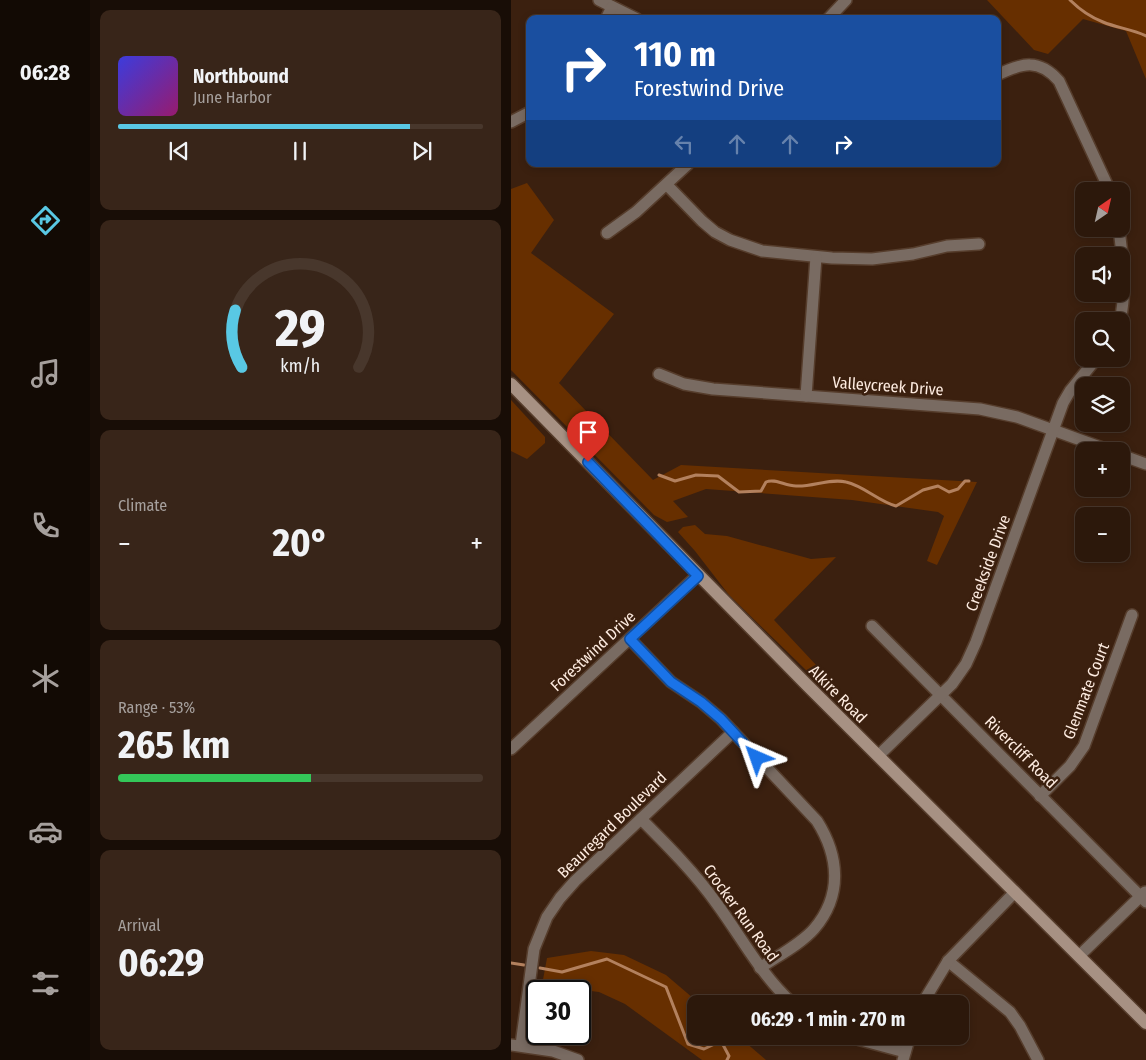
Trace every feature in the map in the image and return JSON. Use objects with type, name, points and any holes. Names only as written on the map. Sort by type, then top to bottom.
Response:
[{"type":"main road","name":"Alkire Road","points":[[511,384],[698,576],[1146,1023]]},
{"type":"street","points":[[599,0],[629,15]]},
{"type":"street","points":[[832,15],[846,0]]},
{"type":"street","points":[[608,15],[612,7]]},
{"type":"street","points":[[1001,73],[1024,64],[1040,67],[1051,72],[1059,82],[1106,182]]},
{"type":"street","points":[[511,122],[526,114]]},
{"type":"street","points":[[607,232],[636,212],[685,167]]},
{"type":"street","points":[[667,185],[702,222],[730,240],[761,251],[816,257],[872,259],[913,254],[947,246],[979,244]]},
{"type":"street","points":[[1120,238],[1125,278],[1122,312]]},
{"type":"street","points":[[805,396],[816,257]]},
{"type":"street","name":"Creekside Drive","points":[[878,756],[957,677],[970,658],[1063,403],[1070,390],[1089,367]]},
{"type":"street","name":"Valleycreek Drive","points":[[659,374],[684,384],[713,389],[980,409],[1017,417],[1086,442]]},
{"type":"street","points":[[1130,458],[1146,464]]},
{"type":"street","name":"Forestwind Drive","points":[[511,750],[698,576]]},
{"type":"street","name":"Glenmate Court","points":[[1040,796],[1070,766],[1084,746],[1132,615]]},
{"type":"street","name":"Rivercliff Road","points":[[872,626],[1040,796],[1144,896]]},
{"type":"street","points":[[630,639],[671,682],[701,702],[733,732],[817,821],[826,835],[835,867],[834,885],[823,917],[813,930],[760,968]]},
{"type":"street","name":"Beauregard Boulevard","points":[[516,1045],[534,949],[547,918],[560,898],[575,881],[733,732]]},
{"type":"street","name":"Crocker Run Road","points":[[641,819],[696,877],[718,904],[760,968],[783,995]]},
{"type":"street","points":[[927,995],[948,961],[1015,892]]},
{"type":"street","points":[[1079,956],[1144,896]]},
{"type":"street","points":[[948,961],[1010,1012],[1039,1060]]},
{"type":"street","points":[[516,1045],[553,1052],[578,1060]]},
{"type":"street","points":[[872,1045],[904,1056]]},
{"type":"shaded area","points":[[987,0],[1146,0],[1146,79],[1126,31],[1083,19],[1048,54],[1034,50]]},
{"type":"shaded area","points":[[527,183],[554,220],[531,253],[614,314],[559,383],[653,480],[681,465],[977,482],[937,565],[927,561],[944,516],[938,512],[852,500],[706,489],[673,501],[688,517],[667,522],[654,515],[511,370],[511,189]]},
{"type":"shaded area","points":[[511,400],[545,437],[545,443],[527,459],[511,451]]},
{"type":"shaded area","points":[[695,525],[705,534],[727,536],[811,559],[836,557],[774,620],[817,666],[810,674],[729,595],[678,532],[683,527]]},
{"type":"shaded area","points":[[591,951],[624,955],[666,975],[689,995],[687,995],[687,1045],[748,1045],[766,1060],[702,1060],[625,1004],[599,992],[591,991],[591,980],[543,980],[547,958]]},
{"type":"waterway","points":[[1070,0],[1085,13],[1098,20],[1146,36]]},
{"type":"waterway","points":[[659,475],[675,481],[696,475],[718,476],[739,492],[761,491],[766,482],[769,481],[796,486],[840,481],[853,484],[896,506],[923,490],[938,486],[949,492],[958,489],[965,481],[969,481]]},
{"type":"waterway","points":[[540,968],[562,972],[607,959],[666,987],[688,1044],[704,1049],[721,1041],[729,1056],[727,1060]]},
{"type":"waterway","points":[[511,963],[524,965]]},
{"type":"route","points":[[588,462],[698,576],[630,639],[671,682],[701,702],[721,719],[757,758]]}]
